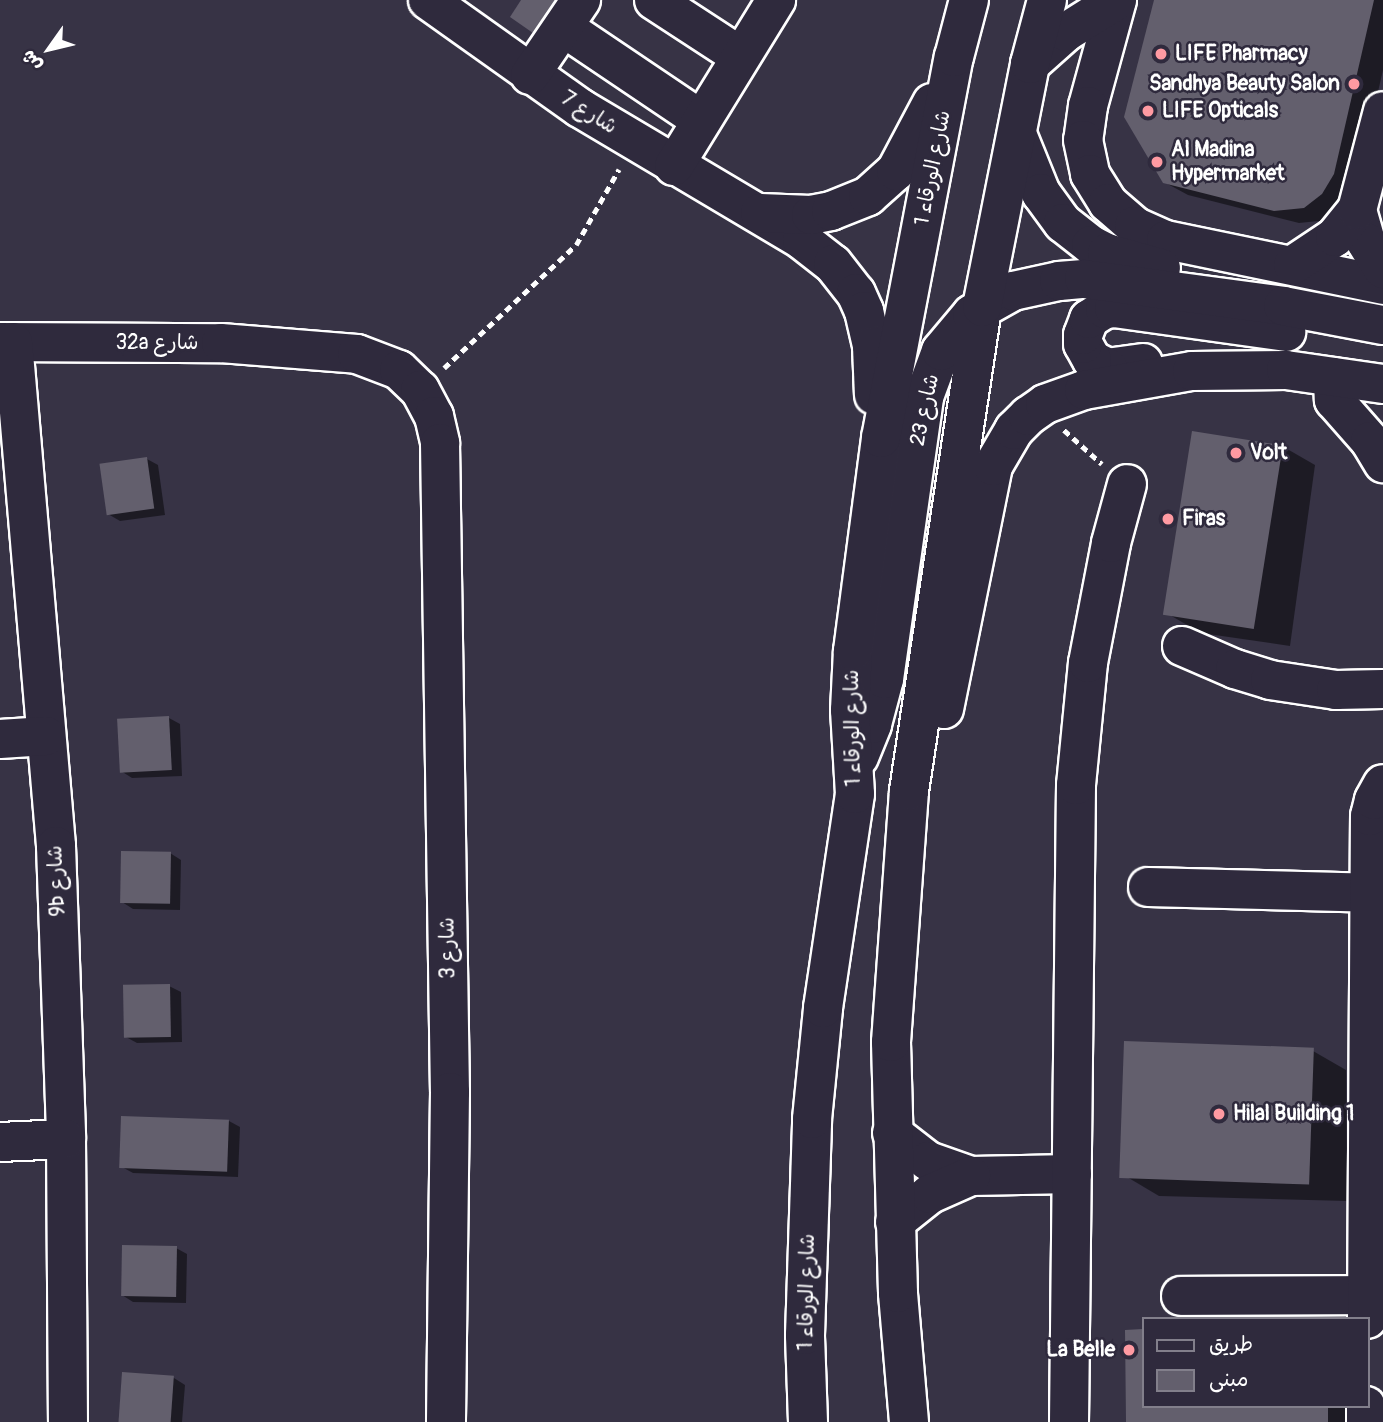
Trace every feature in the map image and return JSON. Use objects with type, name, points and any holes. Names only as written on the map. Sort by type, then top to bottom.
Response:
[{"type":"street","name":"شارع 7","points":[[428,0],[530,75],[634,142],[758,213],[817,251],[846,278],[864,311],[872,346],[874,395],[881,438]]},
{"type":"street","points":[[654,0],[740,56]]},
{"type":"street","points":[[674,166],[776,0]]},
{"type":"street","name":"شارع الورقاء 1","points":[[808,1422],[805,1335],[812,1119],[823,1008],[852,825],[855,766],[850,679],[881,438],[954,57],[969,0]]},
{"type":"street","points":[[909,1422],[895,1222],[892,1030],[909,792],[982,307],[1030,64],[1047,0]]},
{"type":"street","points":[[1030,64],[1066,32],[1117,0]]},
{"type":"street","points":[[1117,0],[1084,123],[1085,157],[1098,190],[1120,216],[1149,234],[1383,285]]},
{"type":"street","points":[[530,75],[572,14],[701,120]]},
{"type":"street","name":"شارع 7","points":[[758,213],[811,215],[831,211],[850,205],[883,185],[906,154],[954,57]]},
{"type":"street","points":[[1293,265],[1335,237],[1357,210],[1383,111]]},
{"type":"street","points":[[1017,134],[1041,193],[1076,234],[1107,253],[1181,274],[1237,299]]},
{"type":"street","points":[[1357,210],[1366,242],[1383,269]]},
{"type":"street","name":"شارع 23","points":[[855,766],[866,742],[884,679],[920,421],[931,373],[955,331],[982,307],[1013,290],[1084,279],[1237,299],[1383,325]]},
{"type":"street","points":[[1383,335],[1258,329],[1114,308],[1105,309],[1089,319],[1083,335],[1092,360],[1108,368],[1173,356],[1218,355],[1286,370],[1383,384]]},
{"type":"street","name":"32a شارع","points":[[6,342],[221,343],[313,352]]},
{"type":"street","name":"9b شارع","points":[[6,342],[56,859],[66,1139],[68,1422]]},
{"type":"street","name":"شارع 3","points":[[313,352],[372,357],[399,370],[420,390],[438,429],[441,473],[450,1092],[446,1422]]},
{"type":"street","name":"شارع 3","points":[[313,352],[359,367],[396,389],[421,422],[441,473]]},
{"type":"street","points":[[909,792],[949,692],[993,466],[1014,430],[1045,404],[1084,390],[1151,376],[1233,369],[1286,370]]},
{"type":"street","points":[[1334,377],[1334,400],[1370,441],[1383,463]]},
{"type":"street","points":[[1069,1422],[1074,846],[1080,724],[1098,603],[1127,484]]},
{"type":"street","points":[[1182,646],[1235,669],[1279,682],[1336,690],[1383,689]]},
{"type":"street","points":[[0,738],[46,736]]},
{"type":"street","points":[[1181,1296],[1371,1287],[1376,1036],[1370,816],[1374,800],[1383,784]]},
{"type":"street","points":[[1149,887],[1370,893]]},
{"type":"street","points":[[892,1133],[928,1161],[971,1176],[1072,1174]]},
{"type":"street","points":[[0,1142],[66,1139]]},
{"type":"street","points":[[895,1222],[930,1194],[971,1176]]},
{"type":"path","points":[[420,390],[576,245],[634,142]]},
{"type":"path","points":[[1045,404],[1068,436],[1127,484]]},
{"type":"building","points":[[521,0],[556,0],[533,33],[510,17]]},
{"type":"building","points":[[1154,0],[1374,0],[1334,174],[1322,194],[1304,208],[1274,211],[1163,183],[1124,117]]},
{"type":"building","points":[[1192,431],[1283,445],[1254,629],[1163,615]]},
{"type":"building","points":[[147,457],[154,508],[107,515],[99,464]]},
{"type":"building","points":[[169,716],[172,770],[120,773],[117,719]]},
{"type":"building","points":[[121,851],[171,852],[170,904],[120,903]]},
{"type":"building","points":[[170,984],[171,1037],[124,1038],[123,985]]},
{"type":"building","name":"Hilal Building 1","points":[[1124,1041],[1314,1048],[1309,1185],[1119,1178]]},
{"type":"building","points":[[121,1116],[229,1120],[227,1172],[119,1168]]},
{"type":"building","points":[[122,1245],[177,1246],[176,1297],[121,1296]]},
{"type":"building","points":[[1142,1329],[1142,1408],[1328,1408],[1328,1422],[1126,1422],[1125,1330]]},
{"type":"building","points":[[122,1372],[174,1376],[171,1422],[119,1422]]},
{"type":"place","name":"LIFE Pharmacy","points":[[1161,54]]},
{"type":"place","name":"Sandhya Beauty Salon","points":[[1354,84]]},
{"type":"place","name":"LIFE Opticals","points":[[1148,111]]},
{"type":"place","name":"Al Madina Hypermarket","points":[[1157,162]]},
{"type":"place","name":"Volt","points":[[1236,453]]},
{"type":"place","name":"Firas","points":[[1168,519]]},
{"type":"place","name":"Hilal Building 1","points":[[1219,1114]]},
{"type":"place","name":"La Belle","points":[[1129,1350]]}]
